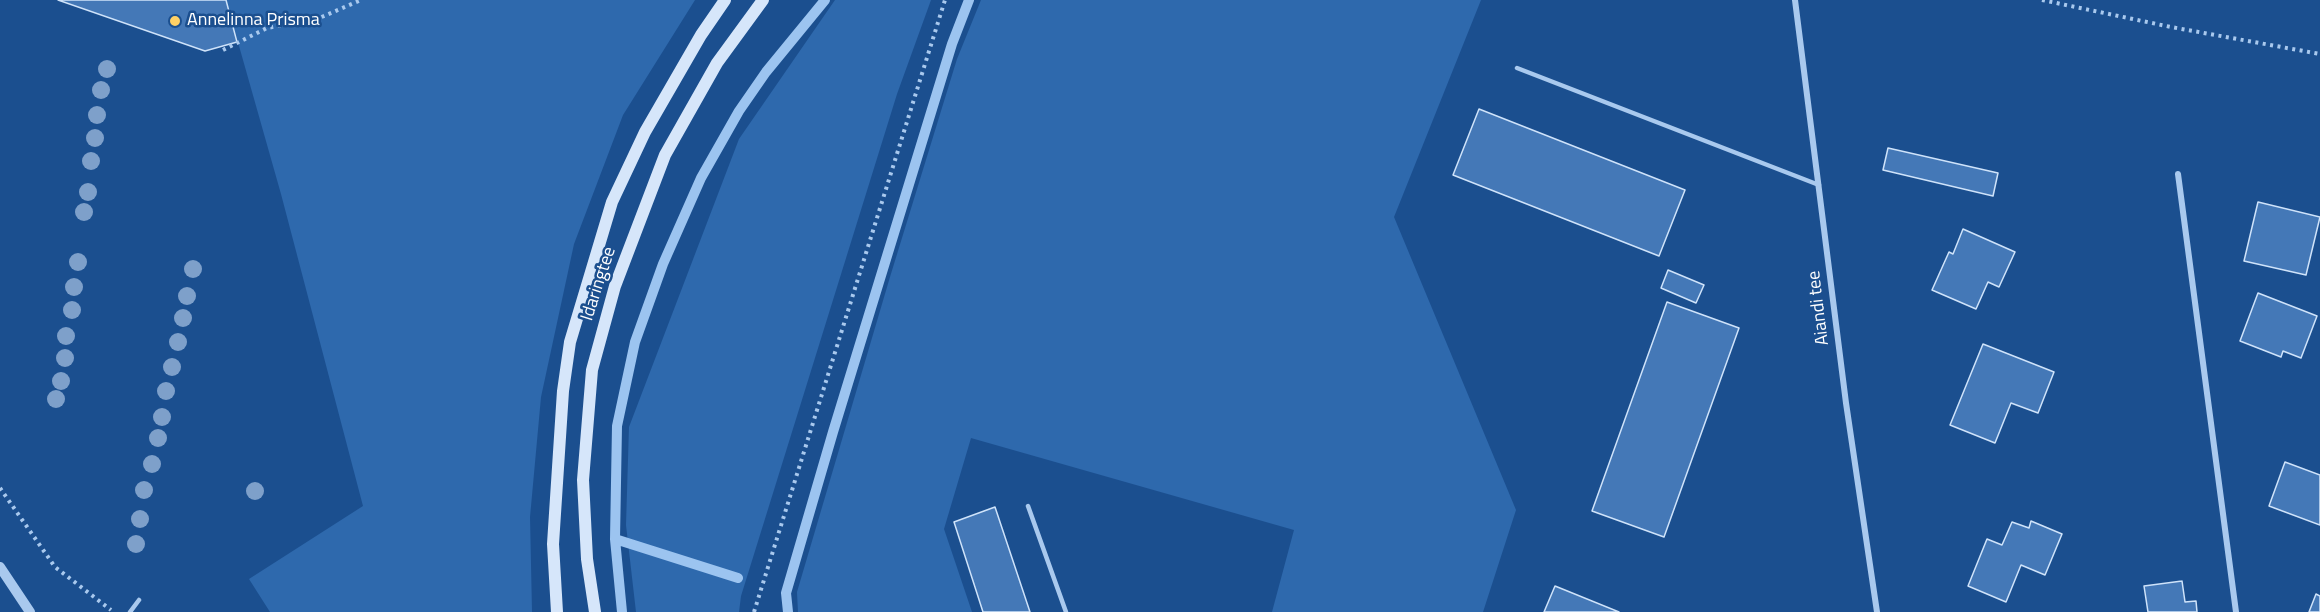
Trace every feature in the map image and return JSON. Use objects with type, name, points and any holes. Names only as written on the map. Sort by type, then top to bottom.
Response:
[{"type":"main road","name":"Idaringtee","points":[[557,612],[553,544],[563,392],[570,342],[612,202],[645,132],[701,35],[725,0]]},
{"type":"main road","name":"Idaringtee","points":[[596,612],[587,559],[584,480],[592,370],[615,286],[664,155],[717,63],[763,0]]},
{"type":"street","name":"Aiandi tee","points":[[1795,0],[1846,403],[1877,612]]},
{"type":"street","points":[[2178,174],[2236,612]]},
{"type":"street","points":[[0,567],[30,612]]},
{"type":"lane","points":[[1517,68],[1819,185]]},
{"type":"lane","points":[[1028,506],[1066,612]]},
{"type":"lane","points":[[129,612],[139,600]]},
{"type":"path","points":[[222,50],[267,28],[317,20],[361,0]]},
{"type":"path","points":[[754,612],[945,0]]},
{"type":"path","points":[[2042,0],[2171,27],[2320,54]]},
{"type":"path","points":[[0,488],[55,567],[113,612]]},
{"type":"shaded area","points":[[226,0],[695,0],[623,115],[574,244],[541,397],[530,517],[532,612],[270,612],[249,579],[363,506],[281,194]]},
{"type":"shaded area","points":[[835,0],[931,0],[897,94],[741,596],[739,612],[636,612],[626,525],[629,427],[739,139]]},
{"type":"shaded area","points":[[981,0],[1481,0],[1394,217],[1516,510],[1483,612],[1272,612],[1294,530],[971,438],[944,529],[972,612],[798,612],[797,592],[890,277],[957,59]]},
{"type":"building","name":"Annelinna Prisma","points":[[58,0],[226,0],[237,42],[205,51]]},
{"type":"building","points":[[1479,109],[1685,190],[1659,256],[1453,175]]},
{"type":"building","points":[[1888,148],[1998,173],[1993,196],[1883,170]]},
{"type":"building","points":[[2258,202],[2320,217],[2306,275],[2244,261]]},
{"type":"building","points":[[1963,229],[2015,252],[1999,287],[1988,282],[1976,309],[1932,290],[1949,252],[1953,254]]},
{"type":"building","points":[[1668,270],[1704,285],[1696,303],[1661,288]]},
{"type":"building","points":[[2258,293],[2317,316],[2301,358],[2283,351],[2281,357],[2240,341]]},
{"type":"building","points":[[1667,302],[1739,328],[1664,537],[1592,511]]},
{"type":"building","points":[[1983,344],[2054,372],[2038,413],[2011,403],[1995,443],[1950,425]]},
{"type":"building","points":[[2285,462],[2320,475],[2320,525],[2269,506]]},
{"type":"building","points":[[995,507],[1030,612],[983,612],[954,522]]},
{"type":"building","points":[[2031,521],[2062,534],[2045,575],[2021,565],[2006,602],[1968,586],[1987,539],[2002,545],[2012,522],[2029,528]]},
{"type":"building","points":[[2182,581],[2185,602],[2196,601],[2197,612],[2148,612],[2144,586]]},
{"type":"building","points":[[1555,586],[1619,612],[1544,612]]},
{"type":"building","points":[[2316,594],[2320,596],[2320,612],[2309,612]]},
{"type":"waterway","points":[[738,578],[615,539],[617,426],[635,342],[663,264],[701,178],[739,111],[766,72],[825,0]]},
{"type":"waterway","points":[[788,612],[786,593],[833,432],[952,44],[969,0]]},
{"type":"waterway","points":[[615,539],[622,612]]},
{"type":"place","name":"Annelinna Prisma","points":[[175,21]]}]
